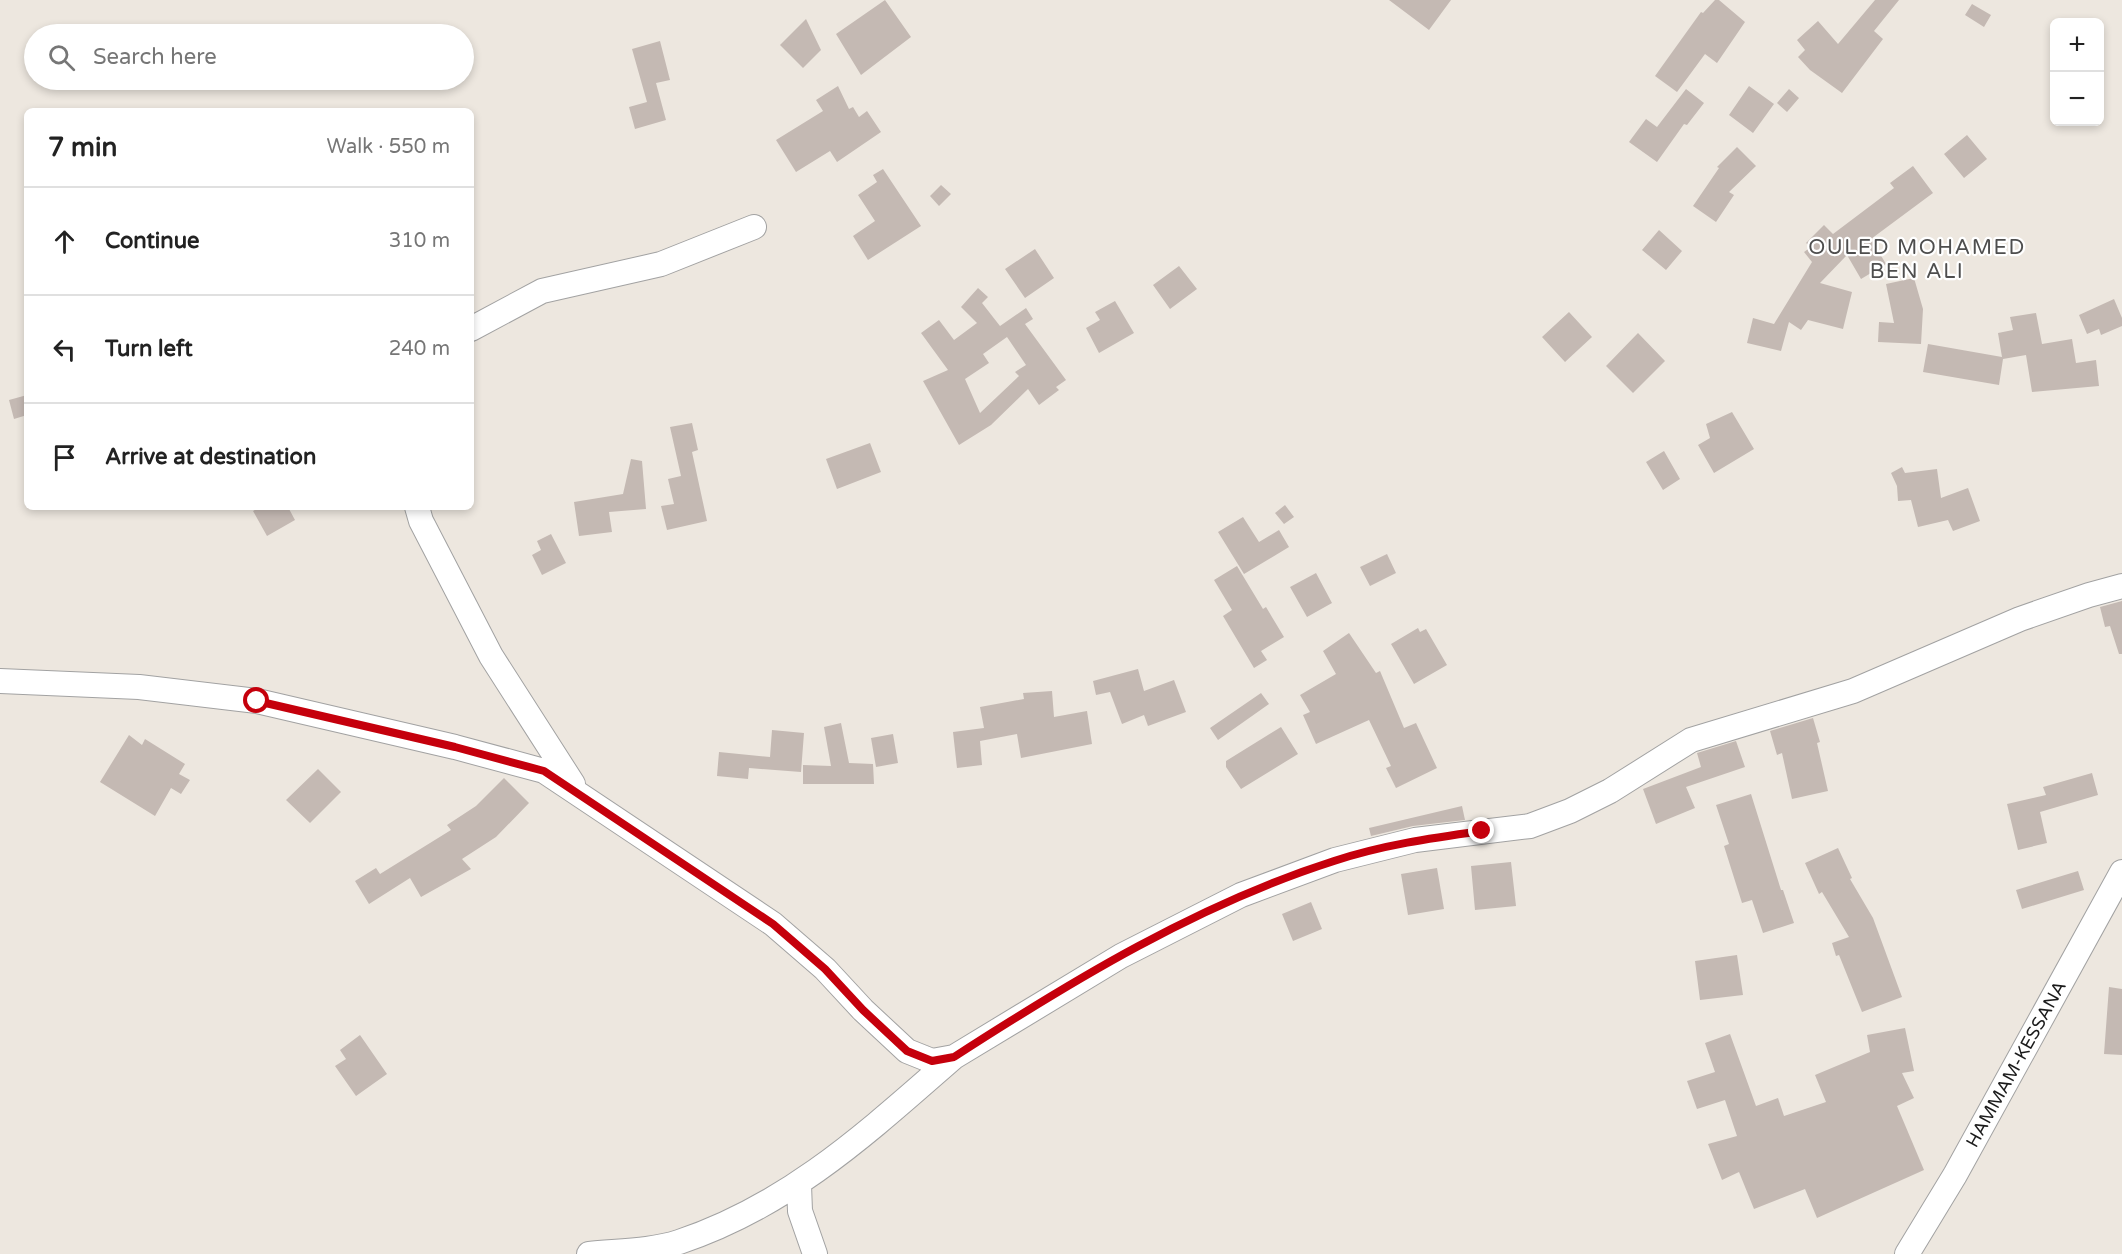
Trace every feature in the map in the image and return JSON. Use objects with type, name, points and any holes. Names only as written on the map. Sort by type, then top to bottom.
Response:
[{"type":"street","points":[[474,327],[542,291],[661,264],[754,227]]},
{"type":"street","points":[[418,510],[421,521],[491,656],[551,753],[580,794]]},
{"type":"street","points":[[589,1254],[678,1242],[799,1185],[848,1149],[954,1057],[1120,956],[1241,895],[1335,860],[1415,840],[1530,826],[1570,811],[1611,791],[1691,740],[1853,691],[2020,619],[2122,586]]},
{"type":"street","points":[[0,681],[139,687],[257,701],[455,747],[544,771],[773,924],[825,969],[863,1010],[907,1051],[932,1061],[954,1057]]},
{"type":"street","name":"HAMMAM-KESSANA","points":[[1907,1254],[1960,1164],[2122,872]]},
{"type":"street","points":[[799,1185],[800,1211],[815,1254]]},
{"type":"building","points":[[885,0],[911,37],[861,75],[836,34]]},
{"type":"building","points":[[1389,0],[1451,0],[1429,30]]},
{"type":"building","points":[[1715,0],[1719,0],[1745,22],[1717,63],[1705,54],[1677,92],[1655,76],[1701,12],[1703,13]]},
{"type":"building","points":[[1875,0],[1899,0],[1874,31],[1883,39],[1842,93],[1810,70],[1798,57],[1805,50],[1797,40],[1818,21],[1838,44]]},
{"type":"building","points":[[1972,4],[1991,15],[1984,27],[1965,15]]},
{"type":"building","points":[[806,19],[821,50],[803,68],[780,45]]},
{"type":"building","points":[[660,41],[670,80],[656,83],[666,120],[635,129],[629,107],[647,102],[632,49]]},
{"type":"building","points":[[838,86],[849,109],[853,107],[859,117],[867,111],[881,132],[837,162],[830,151],[796,172],[776,140],[823,111],[816,100]]},
{"type":"building","points":[[1749,86],[1774,104],[1753,133],[1729,115]]},
{"type":"building","points":[[1686,89],[1704,103],[1687,125],[1684,124],[1657,162],[1629,142],[1646,119],[1657,127]]},
{"type":"building","points":[[1789,89],[1799,98],[1787,112],[1777,103]]},
{"type":"building","points":[[1967,135],[1987,159],[1964,178],[1944,154]]},
{"type":"building","points":[[1737,147],[1756,166],[1729,192],[1734,195],[1716,222],[1693,206],[1719,168],[1717,167]]},
{"type":"building","points":[[1913,166],[1933,193],[1871,239],[1886,264],[1861,279],[1847,255],[1820,283],[1852,292],[1843,329],[1808,320],[1801,330],[1789,322],[1781,351],[1747,343],[1753,318],[1774,324],[1812,262],[1804,252],[1811,247],[1806,243],[1824,225],[1833,234],[1894,188],[1890,183]]},
{"type":"building","points":[[883,169],[921,226],[868,260],[853,236],[875,221],[858,195],[877,182],[873,175]]},
{"type":"building","points":[[941,185],[951,194],[939,206],[930,196]]},
{"type":"building","points":[[1659,230],[1682,251],[1666,270],[1642,250]]},
{"type":"building","points":[[1035,249],[1054,278],[1025,298],[1005,269]]},
{"type":"building","points":[[1179,266],[1197,289],[1170,309],[1153,285]]},
{"type":"building","points":[[1914,278],[1923,309],[1921,344],[1878,342],[1879,322],[1894,323],[1886,284]]},
{"type":"building","points":[[978,288],[988,297],[982,303],[1000,326],[1026,308],[1033,319],[1025,324],[1066,380],[1056,387],[1059,390],[1039,405],[1028,389],[991,425],[959,445],[923,381],[948,370],[921,333],[939,320],[954,340],[977,323],[961,307]],"holes":[[[1007,337],[1026,365],[1015,372],[1019,376],[980,413],[965,379],[989,363],[983,354]]]},
{"type":"building","points":[[2114,299],[2122,318],[2122,326],[2101,335],[2099,329],[2087,334],[2079,315]]},
{"type":"building","points":[[1115,301],[1134,333],[1099,353],[1086,328],[1100,320],[1095,312]]},
{"type":"building","points":[[1569,312],[1592,337],[1565,362],[1542,337]]},
{"type":"building","points":[[2036,313],[2042,344],[2072,339],[2076,363],[2096,360],[2099,386],[2032,392],[2026,355],[2003,359],[1999,385],[1923,372],[1928,344],[2002,357],[1998,333],[2013,330],[2010,317]]},
{"type":"building","points":[[1638,333],[1665,361],[1633,393],[1606,366]]},
{"type":"building","points":[[24,396],[24,416],[14,419],[9,400]]},
{"type":"building","points":[[1732,412],[1754,449],[1714,473],[1698,445],[1710,438],[1706,424]]},
{"type":"building","points":[[692,423],[698,450],[692,452],[707,521],[667,530],[661,506],[674,504],[668,479],[681,476],[670,427]]},
{"type":"building","points":[[870,443],[881,472],[837,489],[826,459]]},
{"type":"building","points":[[1664,451],[1680,479],[1663,490],[1646,462]]},
{"type":"building","points":[[631,459],[642,461],[646,509],[609,512],[612,532],[579,536],[574,502],[623,494]]},
{"type":"building","points":[[1902,467],[1905,473],[1937,469],[1941,498],[1968,488],[1980,521],[1953,531],[1948,520],[1918,527],[1911,500],[1898,501],[1897,486],[1891,473]]},
{"type":"building","points":[[1285,505],[1294,517],[1284,524],[1275,513]]},
{"type":"building","points":[[290,510],[295,520],[267,536],[253,511]]},
{"type":"building","points":[[1243,517],[1259,542],[1279,530],[1289,547],[1244,574],[1218,532]]},
{"type":"building","points":[[551,534],[566,563],[542,575],[532,555],[541,550],[537,541]]},
{"type":"building","points":[[1387,554],[1396,573],[1370,586],[1360,567]]},
{"type":"building","points":[[1237,566],[1263,609],[1266,607],[1284,637],[1261,651],[1267,660],[1254,668],[1223,616],[1232,610],[1214,580]]},
{"type":"building","points":[[1316,573],[1332,603],[1307,617],[1290,587]]},
{"type":"building","points":[[2122,601],[2122,654],[2119,654],[2110,626],[2105,627],[2100,607]]},
{"type":"building","points":[[1418,628],[1420,632],[1426,629],[1447,665],[1414,684],[1391,644]]},
{"type":"building","points":[[1349,633],[1376,673],[1380,671],[1404,728],[1416,723],[1437,768],[1396,788],[1386,768],[1391,766],[1369,720],[1316,744],[1303,715],[1310,712],[1300,695],[1336,674],[1323,651]]},
{"type":"building","points":[[1138,669],[1144,691],[1174,680],[1186,712],[1148,726],[1144,715],[1122,724],[1110,692],[1096,695],[1093,681]]},
{"type":"building","points":[[1052,691],[1054,717],[1087,711],[1092,744],[1021,758],[1017,734],[980,741],[982,765],[957,768],[953,732],[984,728],[980,707],[1024,699],[1023,693]]},
{"type":"building","points":[[1261,693],[1269,704],[1218,740],[1210,728]]},
{"type":"building","points":[[1813,718],[1820,742],[1817,743],[1828,791],[1792,799],[1782,753],[1777,755],[1770,731]]},
{"type":"building","points":[[841,723],[849,763],[873,764],[874,784],[803,784],[803,765],[831,766],[824,727]]},
{"type":"building","points":[[1281,727],[1298,754],[1241,789],[1226,767],[1226,761]]},
{"type":"building","points":[[772,730],[804,733],[801,772],[749,768],[748,779],[717,776],[719,752],[770,757]]},
{"type":"building","points":[[893,734],[898,763],[876,767],[871,738]]},
{"type":"building","points":[[129,735],[142,745],[145,739],[185,764],[179,774],[190,780],[181,794],[171,788],[155,816],[100,782]]},
{"type":"building","points":[[1736,741],[1745,767],[1686,787],[1695,808],[1656,824],[1643,789],[1701,767],[1697,753]]},
{"type":"building","points":[[318,769],[341,792],[310,823],[286,800]]},
{"type":"building","points":[[2092,773],[2098,795],[2040,812],[2047,843],[2018,850],[2007,804],[2046,795],[2043,787]]},
{"type":"building","points":[[504,778],[529,803],[496,837],[462,859],[471,869],[421,897],[410,878],[369,904],[355,881],[376,868],[380,874],[451,830],[447,825],[476,806]]},
{"type":"building","points":[[1751,794],[1781,890],[1783,890],[1794,923],[1763,933],[1752,900],[1742,903],[1724,846],[1729,844],[1716,805]]},
{"type":"building","points":[[1462,806],[1465,820],[1413,826],[1371,836],[1369,828]]},
{"type":"building","points":[[1838,848],[1852,878],[1850,879],[1873,918],[1902,997],[1862,1012],[1832,943],[1849,937],[1822,892],[1819,894],[1805,863]]},
{"type":"building","points":[[1511,862],[1516,906],[1475,910],[1471,866]]},
{"type":"building","points":[[1437,868],[1444,909],[1408,915],[1401,874]]},
{"type":"building","points":[[2078,871],[2084,890],[2022,909],[2016,890]]},
{"type":"building","points":[[1311,902],[1322,929],[1293,941],[1282,914]]},
{"type":"building","points":[[1737,955],[1743,995],[1700,1000],[1695,961]]},
{"type":"building","points":[[2109,987],[2122,989],[2122,1055],[2104,1054]]},
{"type":"building","points":[[1905,1028],[1914,1071],[1902,1073],[1914,1098],[1897,1106],[1924,1170],[1817,1218],[1805,1189],[1754,1209],[1739,1172],[1722,1180],[1708,1144],[1737,1136],[1725,1100],[1697,1109],[1687,1081],[1715,1072],[1705,1043],[1730,1034],[1756,1106],[1778,1098],[1784,1116],[1826,1102],[1815,1075],[1870,1052],[1867,1035]]},
{"type":"building","points":[[360,1035],[387,1074],[356,1096],[335,1066],[346,1059],[340,1050]]},
{"type":"district","name":"OULED MOHAMED BEN ALI","points":[[1917,259]]},
{"type":"route","points":[[257,701],[455,747],[544,771],[773,924],[825,969],[863,1010],[907,1051],[932,1061],[954,1057],[1120,956],[1241,895],[1335,860],[1415,840],[1482,831]]}]
